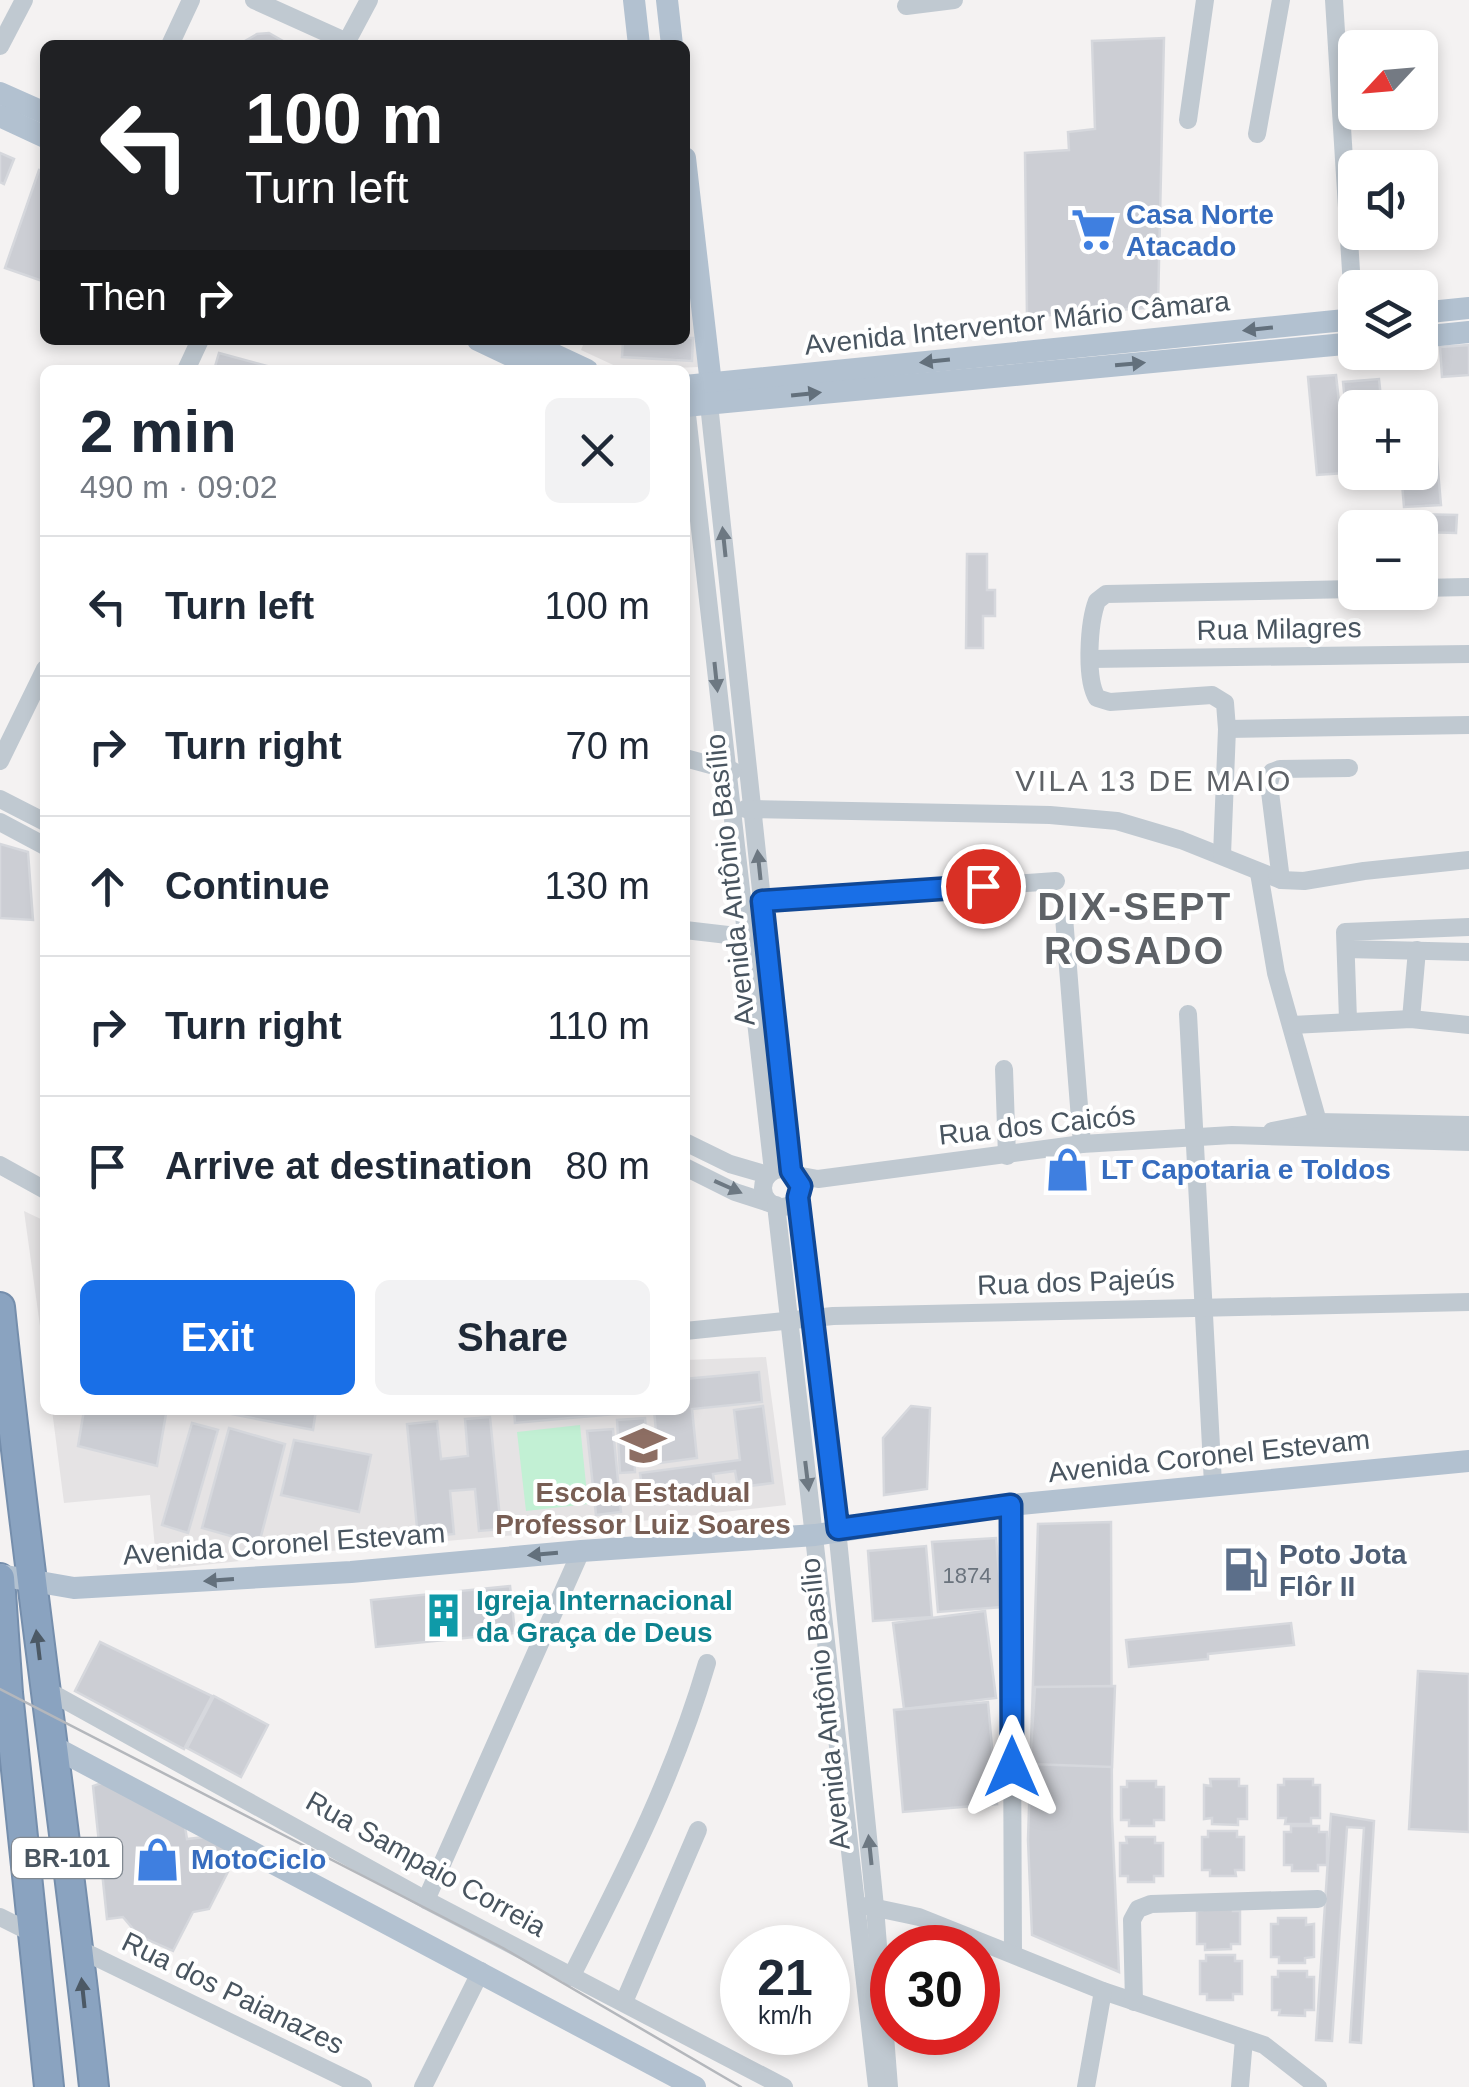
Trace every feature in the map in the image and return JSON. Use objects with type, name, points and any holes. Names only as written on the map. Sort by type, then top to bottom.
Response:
[{"type":"highway","name":"BR-101","points":[[0,1308],[30,1582],[94,2087]]},
{"type":"highway","name":"BR-101","points":[[0,1576],[7,1733],[49,2087]]},
{"type":"main road","points":[[634,0],[638,40]]},
{"type":"main road","points":[[667,0],[671,40]]},
{"type":"main road","points":[[0,93],[40,112]]},
{"type":"main road","points":[[0,116],[40,135]]},
{"type":"main road","name":"Avenida Antônio Basílio","points":[[690,251],[698,400]]},
{"type":"main road","points":[[1438,311],[1469,308]]},
{"type":"main road","name":"Avenida Interventor Mário Câmara","points":[[698,400],[1025,373],[1338,329]]},
{"type":"main road","points":[[1438,335],[1469,332]]},
{"type":"main road","points":[[498,345],[550,358]]},
{"type":"main road","name":"Avenida Coronel Estevam","points":[[0,1576],[63,1587],[100,1587],[351,1572],[826,1532],[1011,1505],[1469,1462]]},
{"type":"main road","points":[[52,1746],[695,2087]]},
{"type":"street","points":[[0,46],[24,0]]},
{"type":"street","points":[[172,40],[191,0]]},
{"type":"street","points":[[254,0],[338,40]]},
{"type":"street","points":[[348,40],[369,0]]},
{"type":"street","points":[[906,6],[954,0]]},
{"type":"street","points":[[1188,120],[1205,0]]},
{"type":"street","points":[[1256,134],[1280,0]]},
{"type":"street","points":[[1334,0],[1351,270]]},
{"type":"street","name":"Avenida Antônio Basílio","points":[[698,400],[726,769],[746,937],[810,1318],[826,1532],[866,1906],[890,2087]]},
{"type":"street","name":"Avenida Antônio Basílio","points":[[698,400],[749,777],[788,1180]]},
{"type":"street","points":[[1438,588],[1469,587]]},
{"type":"street","points":[[1222,856],[1225,702],[1217,696],[1197,695],[1110,702],[1097,698],[1090,684],[1090,659],[1097,600],[1106,594],[1338,589]]},
{"type":"street","name":"Rua Milagres","points":[[1090,659],[1469,654]]},
{"type":"street","points":[[0,760],[40,679]]},
{"type":"street","points":[[1227,728],[1469,725]]},
{"type":"street","points":[[690,759],[749,777]]},
{"type":"street","points":[[1281,880],[1269,784],[1272,772],[1350,768]]},
{"type":"street","points":[[0,799],[40,819]]},
{"type":"street","points":[[730,804],[753,812],[1088,818],[1145,828],[1281,880],[1304,881],[1469,860]]},
{"type":"street","points":[[0,822],[40,843]]},
{"type":"street","points":[[1258,874],[1269,944],[1318,1122]]},
{"type":"street","points":[[762,901],[1056,881]]},
{"type":"street","points":[[1064,916],[1082,1144]]},
{"type":"street","points":[[1348,1020],[1344,932],[1469,928]]},
{"type":"street","points":[[690,931],[746,937]]},
{"type":"street","points":[[1346,949],[1469,952]]},
{"type":"street","points":[[1411,1019],[1417,950]]},
{"type":"street","points":[[1188,1014],[1213,1484]]},
{"type":"street","points":[[1292,1025],[1411,1019],[1469,1024]]},
{"type":"street","points":[[1004,1069],[1006,1156]]},
{"type":"street","name":"Rua dos Caicós","points":[[690,1144],[730,1164],[788,1180],[1082,1144],[1262,1134],[1318,1122],[1469,1124]]},
{"type":"street","name":"Rua dos Caicós","points":[[1262,1134],[1469,1142]]},
{"type":"street","points":[[0,1164],[40,1187]]},
{"type":"street","points":[[690,1170],[735,1192],[774,1204],[788,1205],[788,1180]]},
{"type":"street","name":"Avenida Antônio Basílio","points":[[788,1180],[763,1188],[774,1204],[789,1321],[826,1532]]},
{"type":"street","name":"Rua dos Pajeús","points":[[690,1331],[810,1318],[1469,1302]]},
{"type":"street","points":[[1011,1505],[1013,1954]]},
{"type":"street","points":[[426,1900],[582,1551]]},
{"type":"street","points":[[571,1977],[673,1768],[706,1663]]},
{"type":"street","name":"Rua Sampaio Correia","points":[[43,1688],[426,1900],[784,2087]]},
{"type":"street","points":[[624,2002],[698,1830]]},
{"type":"street","points":[[1134,2002],[1132,1920],[1138,1910],[1151,1904],[1318,1899]]},
{"type":"street","points":[[866,1906],[920,1918],[1103,1991],[1264,2045],[1298,2080],[1318,2087]]},
{"type":"street","name":"Avenida Antônio Basílio","points":[[866,1906],[876,2087]]},
{"type":"street","points":[[0,1916],[32,1933]]},
{"type":"street","name":"Rua dos Paianazes","points":[[79,1949],[363,2087]]},
{"type":"street","points":[[423,2087],[481,1971]]},
{"type":"street","points":[[1086,2087],[1103,1991]]},
{"type":"street","points":[[1240,2087],[1244,2038]]},
{"type":"shaded area","points":[[690,253],[699,367],[613,365],[581,350],[583,345],[690,345]]},
{"type":"shaded area","points":[[24,1211],[40,1219],[40,1326]]},
{"type":"shaded area","points":[[766,1357],[786,1505],[319,1552],[275,1538],[268,1558],[157,1570],[150,1495],[64,1503],[53,1415],[690,1415],[690,1360]]},
{"type":"green space","points":[[580,1425],[588,1504],[526,1511],[517,1432]]},
{"type":"building","points":[[269,33],[281,40],[247,40]]},
{"type":"building","name":"Casa Norte Atacado","points":[[1164,38],[1158,307],[1027,317],[1025,153],[1069,150],[1068,132],[1095,129],[1092,41]]},
{"type":"building","points":[[0,153],[14,159],[4,184],[0,182]]},
{"type":"building","points":[[39,170],[40,170],[40,280],[5,268]]},
{"type":"building","points":[[690,338],[692,361],[622,357],[623,345],[690,345]]},
{"type":"building","points":[[1469,345],[1469,375],[1442,377],[1440,347]]},
{"type":"building","points":[[219,353],[263,365],[215,365]]},
{"type":"building","points":[[1336,375],[1338,473],[1317,475],[1308,377]]},
{"type":"building","points":[[1379,379],[1380,390],[1344,390],[1343,382]]},
{"type":"building","points":[[1438,470],[1441,505],[1404,507],[1403,490],[1438,490]]},
{"type":"building","points":[[1438,515],[1457,515],[1456,533],[1438,532]]},
{"type":"building","points":[[967,554],[987,554],[987,590],[995,590],[995,616],[983,616],[983,648],[966,648]]},
{"type":"building","points":[[0,844],[28,852],[33,920],[0,918]]},
{"type":"building","points":[[759,1372],[762,1402],[692,1409],[697,1458],[659,1463],[654,1415],[690,1415],[690,1379]]},
{"type":"building","points":[[763,1406],[773,1483],[749,1486],[748,1480],[737,1482],[735,1471],[713,1474],[716,1493],[644,1502],[640,1473],[740,1460],[734,1410]]},
{"type":"building","points":[[911,1406],[930,1408],[927,1489],[884,1495],[883,1438]]},
{"type":"building","points":[[83,1415],[166,1415],[157,1466],[78,1446]]},
{"type":"building","points":[[236,1415],[315,1415],[313,1430]]},
{"type":"building","points":[[514,1415],[604,1415],[515,1423]]},
{"type":"building","points":[[490,1417],[501,1529],[479,1531],[475,1489],[450,1491],[454,1534],[418,1538],[407,1424],[437,1421],[441,1459],[468,1456],[465,1419]]},
{"type":"building","points":[[645,1418],[648,1453],[634,1454],[635,1472],[620,1473],[617,1420]]},
{"type":"building","points":[[192,1423],[218,1430],[188,1533],[162,1525]]},
{"type":"building","points":[[229,1428],[285,1444],[259,1544],[202,1528]]},
{"type":"building","points":[[613,1429],[621,1512],[596,1515],[587,1431]]},
{"type":"building","points":[[294,1440],[371,1455],[359,1512],[281,1495]]},
{"type":"building","points":[[1111,1522],[1112,1817],[1119,1972],[1032,1935],[1028,1840],[1038,1524]]},
{"type":"building","points":[[996,1538],[1002,1607],[938,1612],[932,1542]]},
{"type":"building","points":[[926,1546],[932,1617],[873,1621],[868,1551]]},
{"type":"building","name":"Igreja Internacional da Graça de Deus","points":[[510,1586],[515,1633],[376,1647],[371,1600]]},
{"type":"building","points":[[985,1611],[996,1698],[904,1709],[893,1623]]},
{"type":"building","points":[[1291,1623],[1294,1645],[1129,1667],[1126,1640]]},
{"type":"building","points":[[100,1642],[212,1696],[184,1749],[75,1691]]},
{"type":"building","points":[[1418,1671],[1469,1674],[1469,1832],[1409,1829]]},
{"type":"building","points":[[1115,1686],[1112,1767],[1030,1764],[1035,1687]]},
{"type":"building","points":[[214,1696],[268,1725],[241,1777],[187,1748]]},
{"type":"building","points":[[988,1702],[997,1804],[903,1812],[894,1710]]},
{"type":"building","points":[[1210,1779],[1239,1779],[1239,1786],[1247,1786],[1247,1819],[1238,1819],[1238,1825],[1212,1824],[1212,1818],[1204,1819],[1204,1785],[1211,1786]]},
{"type":"building","points":[[1284,1779],[1313,1779],[1313,1785],[1320,1785],[1320,1818],[1311,1818],[1311,1824],[1285,1824],[1286,1818],[1278,1818],[1278,1785],[1284,1785]]},
{"type":"building","points":[[110,1780],[184,1821],[187,1839],[213,1836],[239,1850],[209,1909],[193,1912],[173,1951],[139,1936],[123,1917],[107,1919],[93,1786]]},
{"type":"building","points":[[1127,1781],[1156,1781],[1156,1787],[1164,1787],[1164,1820],[1154,1820],[1154,1826],[1129,1826],[1129,1820],[1121,1820],[1121,1787],[1127,1787]]},
{"type":"building","points":[[1331,1814],[1374,1821],[1361,2043],[1350,2042],[1364,1828],[1347,1827],[1332,2041],[1316,2040]]},
{"type":"building","points":[[1291,1826],[1319,1826],[1319,1832],[1327,1832],[1327,1865],[1318,1865],[1318,1871],[1292,1871],[1292,1865],[1284,1865],[1284,1832],[1291,1832]]},
{"type":"building","points":[[1208,1831],[1237,1831],[1237,1837],[1244,1837],[1244,1870],[1235,1870],[1236,1876],[1210,1876],[1210,1870],[1202,1870],[1202,1837],[1208,1837]]},
{"type":"building","points":[[1126,1837],[1155,1837],[1155,1843],[1163,1843],[1163,1876],[1154,1876],[1154,1882],[1128,1882],[1128,1876],[1120,1876],[1120,1843],[1127,1843]]},
{"type":"building","points":[[1233,1905],[1233,1911],[1240,1911],[1240,1944],[1231,1944],[1231,1949],[1205,1950],[1205,1944],[1197,1944],[1197,1911]]},
{"type":"building","points":[[1278,1918],[1306,1918],[1306,1925],[1314,1924],[1314,1957],[1305,1958],[1305,1963],[1279,1963],[1279,1957],[1271,1957],[1271,1924],[1278,1924]]},
{"type":"building","points":[[1206,1955],[1235,1955],[1235,1961],[1242,1961],[1242,1994],[1233,1994],[1233,2000],[1207,2000],[1207,1994],[1200,1994],[1200,1961],[1206,1961]]},
{"type":"building","points":[[1278,1971],[1307,1971],[1307,1977],[1314,1977],[1314,2010],[1305,2010],[1305,2016],[1279,2015],[1280,2010],[1272,2010],[1272,1977],[1278,1977]]},
{"type":"tram line","points":[[0,1689],[503,1948],[741,2087]]},
{"type":"place","name":"Casa Norte Atacado","points":[[1093,230]]},
{"type":"place","name":"LT Capotaria e Toldos","points":[[1068,1169]]},
{"type":"place","name":"Escola Estadual Professor Luiz Soares","points":[[643,1446]]},
{"type":"place","name":"Poto Jota Flôr II","points":[[1246,1570]]},
{"type":"place","name":"Igreja Internacional da Graça de Deus","points":[[443,1616]]},
{"type":"place","name":"MotoCiclo","points":[[158,1859]]},
{"type":"district","name":"VILA 13 DE MAIO","points":[[1154,780]]},
{"type":"district","name":"DIX-SEPT ROSADO","points":[[1135,929]]},
{"type":"route","points":[[983,886],[762,901],[791,1171],[801,1186],[798,1197],[810,1318],[838,1529],[1011,1505],[1012,1767]]}]
